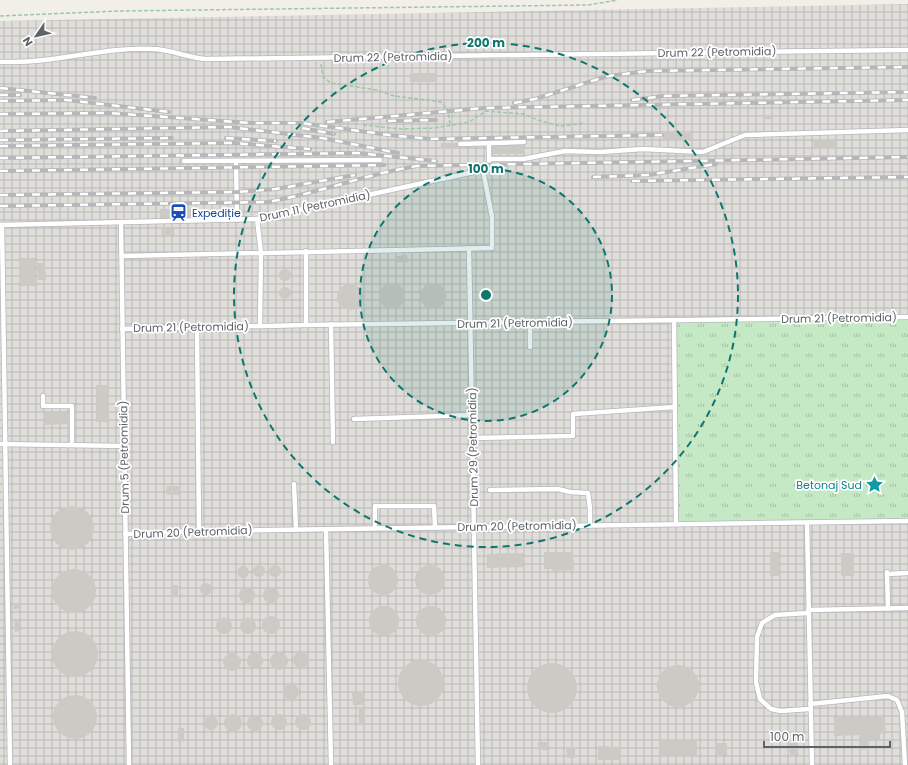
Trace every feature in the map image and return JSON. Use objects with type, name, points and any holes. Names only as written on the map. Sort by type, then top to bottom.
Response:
[{"type":"lane","name":"Drum 22 (Petromidia)","points":[[0,62],[33,61],[113,50],[152,49],[201,59],[908,50]]},
{"type":"lane","points":[[489,160],[523,159],[565,152],[619,152],[643,149],[703,152],[745,134],[908,130]]},
{"type":"lane","points":[[460,144],[524,142]]},
{"type":"lane","points":[[122,256],[492,248],[492,217],[483,170],[489,163],[489,143]]},
{"type":"lane","points":[[184,161],[380,160]]},
{"type":"lane","points":[[236,161],[237,220]]},
{"type":"lane","name":"Drum 11 (Petromidia)","points":[[1,225],[257,219],[483,170]]},
{"type":"lane","points":[[257,219],[261,253],[260,326]]},
{"type":"lane","name":"Drum 5 (Petromidia)","points":[[121,222],[129,765]]},
{"type":"lane","points":[[1,225],[3,444],[10,765]]},
{"type":"lane","name":"Drum 29 (Petromidia)","points":[[469,248],[478,765]]},
{"type":"lane","points":[[306,251],[306,324]]},
{"type":"lane","name":"Drum 21 (Petromidia)","points":[[122,329],[306,324],[674,321],[908,317]]},
{"type":"lane","points":[[674,321],[676,523]]},
{"type":"lane","points":[[530,322],[530,347]]},
{"type":"lane","points":[[332,324],[333,442]]},
{"type":"lane","points":[[196,327],[199,531]]},
{"type":"lane","points":[[43,396],[43,406],[72,406],[72,444]]},
{"type":"lane","points":[[473,438],[572,436],[573,414],[675,407]]},
{"type":"lane","points":[[354,419],[472,415]]},
{"type":"lane","points":[[3,444],[125,446]]},
{"type":"lane","points":[[294,484],[296,529]]},
{"type":"lane","points":[[490,490],[558,489],[570,492],[588,493],[590,525]]},
{"type":"lane","points":[[375,528],[375,506],[434,506],[435,527]]},
{"type":"lane","name":"Drum 20 (Petromidia)","points":[[125,534],[296,529],[908,521]]},
{"type":"lane","points":[[807,523],[812,765]]},
{"type":"lane","points":[[326,529],[331,765]]},
{"type":"lane","points":[[888,609],[887,573],[908,573]]},
{"type":"lane","points":[[905,765],[902,712],[897,700],[888,696],[781,711],[771,709],[760,699],[756,682],[757,637],[762,623],[775,615],[808,612],[908,608]]},
{"type":"path","points":[[0,16],[118,11],[588,5],[618,0]]},
{"type":"path","points":[[321,58],[321,71],[326,80],[377,90],[394,96],[441,102],[448,110],[450,125]]},
{"type":"path","points":[[363,125],[400,129],[435,128],[469,122],[486,111],[523,114],[560,126],[584,123]]},
{"type":"shaded area","points":[[908,4],[908,765],[0,765],[0,21]]},
{"type":"green space","points":[[908,317],[908,520],[676,523],[674,321]]},
{"type":"building","points":[[410,73],[436,73],[436,82],[410,82]]},
{"type":"building","points":[[763,115],[771,115],[771,119],[763,119]]},
{"type":"building","points":[[663,132],[692,132],[691,140],[663,140]]},
{"type":"building","points":[[813,140],[837,140],[837,148],[814,148]]},
{"type":"building","points":[[441,143],[460,143],[460,149],[441,149]]},
{"type":"building","points":[[493,145],[524,145],[523,154],[493,154]]},
{"type":"building","name":"Expediție","points":[[160,209],[199,209],[199,217],[160,218]]},
{"type":"building","points":[[161,227],[174,227],[174,235],[162,235]]},
{"type":"building","points":[[407,255],[408,262],[396,262],[396,256]]},
{"type":"building","points":[[200,257],[208,257],[208,261],[199,261]]},
{"type":"building","points":[[20,258],[35,258],[36,286],[21,286]]},
{"type":"building","points":[[37,263],[45,263],[46,280],[38,280]]},
{"type":"building","points":[[285,269],[289,271],[291,275],[289,279],[285,281],[281,279],[279,275],[281,271]]},
{"type":"building","points":[[392,283],[401,287],[405,296],[401,305],[392,309],[383,305],[379,296],[383,287]]},
{"type":"building","points":[[433,283],[442,287],[446,296],[442,305],[433,309],[424,305],[420,296],[424,287]]},
{"type":"building","points":[[350,284],[359,288],[363,297],[359,306],[350,310],[341,306],[337,297],[341,288]]},
{"type":"building","points":[[285,287],[289,289],[291,293],[289,297],[285,299],[281,297],[279,293],[281,289]]},
{"type":"building","points":[[96,385],[108,385],[109,422],[96,422]]},
{"type":"building","points":[[45,412],[68,412],[68,424],[45,425]]},
{"type":"building","points":[[167,486],[180,486],[179,495],[166,494]]},
{"type":"building","points":[[72,506],[84,510],[90,516],[94,528],[90,540],[84,546],[72,550],[60,546],[54,540],[50,528],[54,516],[60,510]]},
{"type":"building","points":[[544,552],[573,552],[574,570],[552,571],[552,569],[544,569]]},
{"type":"building","points":[[770,552],[779,552],[779,576],[770,576]]},
{"type":"building","points":[[523,553],[523,567],[487,568],[487,554]]},
{"type":"building","points":[[841,553],[854,553],[854,576],[841,576]]},
{"type":"building","points":[[257,565],[261,565],[265,571],[261,577],[257,577],[253,573],[253,569]]},
{"type":"building","points":[[273,565],[277,565],[281,571],[277,577],[273,577],[269,573],[269,569]]},
{"type":"building","points":[[383,565],[394,569],[398,580],[394,591],[383,595],[372,591],[368,580],[372,569]]},
{"type":"building","points":[[430,565],[441,569],[445,580],[441,591],[430,595],[419,591],[415,580],[419,569]]},
{"type":"building","points":[[241,566],[245,566],[249,572],[245,578],[241,578],[237,574],[237,570]]},
{"type":"building","points":[[74,569],[86,573],[92,579],[96,591],[92,603],[86,609],[74,613],[62,609],[56,603],[52,591],[56,579],[62,573]]},
{"type":"building","points":[[204,583],[208,583],[212,589],[208,595],[204,595],[200,591],[200,587]]},
{"type":"building","points":[[172,585],[178,585],[178,597],[172,597]]},
{"type":"building","points":[[244,587],[250,587],[255,592],[253,601],[250,603],[244,603],[239,598],[239,592]]},
{"type":"building","points":[[268,587],[274,587],[279,592],[277,601],[274,603],[268,603],[263,598],[263,592]]},
{"type":"building","points":[[14,604],[21,604],[21,608],[14,609]]},
{"type":"building","points":[[384,606],[395,610],[399,621],[395,632],[384,636],[373,632],[369,621],[373,610]]},
{"type":"building","points":[[431,606],[442,610],[446,621],[442,632],[431,636],[420,632],[416,621],[420,610]]},
{"type":"building","points":[[271,616],[277,619],[280,625],[277,631],[271,634],[265,631],[262,625],[265,619]]},
{"type":"building","points":[[221,618],[227,618],[232,623],[230,632],[227,634],[221,634],[216,629],[216,623]]},
{"type":"building","points":[[245,618],[251,618],[256,623],[254,632],[251,634],[245,634],[240,629],[240,623]]},
{"type":"building","points":[[14,619],[19,619],[19,631],[15,632]]},
{"type":"building","points":[[70,631],[80,631],[88,635],[94,641],[98,649],[98,659],[94,667],[88,673],[80,677],[70,677],[62,673],[56,667],[52,659],[52,649],[56,641],[62,635]]},
{"type":"building","points":[[279,652],[285,655],[288,661],[285,667],[279,670],[273,667],[270,661],[273,655]]},
{"type":"building","points":[[301,652],[307,654],[309,660],[307,666],[301,668],[295,666],[293,660],[295,654]]},
{"type":"building","points":[[232,653],[238,656],[241,662],[238,668],[232,671],[226,668],[223,662],[226,656]]},
{"type":"building","points":[[252,653],[258,653],[263,658],[261,667],[258,669],[252,669],[247,664],[247,658]]},
{"type":"building","points":[[421,660],[434,664],[440,670],[444,683],[440,696],[434,702],[421,706],[408,702],[402,696],[398,683],[402,670],[408,664]]},
{"type":"building","points":[[552,663],[561,665],[572,674],[577,688],[575,697],[566,708],[552,713],[543,711],[532,702],[527,688],[529,679],[538,668]]},
{"type":"building","points":[[678,665],[693,671],[699,686],[693,701],[678,707],[663,701],[657,686],[663,671]]},
{"type":"building","points":[[288,684],[294,684],[299,689],[297,698],[294,700],[288,700],[283,695],[283,689]]},
{"type":"building","points":[[352,692],[363,692],[363,705],[353,705]]},
{"type":"building","points":[[75,695],[87,699],[93,705],[97,717],[93,729],[87,735],[75,739],[63,735],[57,729],[53,717],[57,705],[63,699]]},
{"type":"building","points":[[359,707],[364,707],[365,724],[359,724]]},
{"type":"building","points":[[233,714],[239,717],[242,723],[239,729],[233,732],[227,729],[224,723],[227,717]]},
{"type":"building","points":[[276,714],[282,714],[287,719],[285,728],[282,730],[276,730],[271,725],[271,719]]},
{"type":"building","points":[[300,714],[306,714],[311,719],[309,728],[306,730],[300,730],[295,725],[295,719]]},
{"type":"building","points":[[252,715],[258,715],[263,720],[261,729],[258,731],[252,731],[247,726],[247,720]]},
{"type":"building","points":[[208,716],[214,716],[218,720],[218,726],[214,730],[208,730],[204,726],[204,720]]},
{"type":"building","points":[[834,717],[885,717],[886,734],[880,734],[880,740],[869,740],[869,749],[860,750],[860,735],[834,736]]},
{"type":"building","points":[[178,728],[184,728],[184,741],[178,742]]},
{"type":"building","points":[[798,738],[798,755],[790,755],[789,743],[792,743],[792,739]]},
{"type":"building","points":[[659,740],[697,740],[697,756],[659,756]]},
{"type":"building","points":[[538,742],[547,742],[547,750],[538,750]]},
{"type":"building","points":[[716,743],[727,743],[727,755],[717,755]]},
{"type":"building","points":[[598,746],[621,747],[620,760],[598,760]]},
{"type":"building","points":[[575,747],[575,758],[567,758],[566,748]]},
{"type":"railway","points":[[514,103],[535,99],[608,76],[648,71],[908,67]]},
{"type":"railway","points":[[0,88],[95,98]]},
{"type":"railway","points":[[632,100],[663,96],[908,92]]},
{"type":"railway","points":[[0,95],[20,95]]},
{"type":"railway","points":[[0,101],[67,100],[169,112]]},
{"type":"railway","points":[[327,122],[485,108],[908,100]]},
{"type":"railway","points":[[0,114],[109,113],[251,123],[301,123],[430,139],[662,135]]},
{"type":"railway","points":[[388,121],[436,120]]},
{"type":"railway","points":[[0,131],[229,127],[322,138],[398,153]]},
{"type":"railway","points":[[302,128],[334,134]]},
{"type":"railway","points":[[0,140],[172,138]]},
{"type":"railway","points":[[226,138],[276,141]]},
{"type":"railway","points":[[0,146],[233,143],[310,149]]},
{"type":"railway","points":[[0,158],[357,153],[436,161]]},
{"type":"railway","points":[[0,206],[268,202],[306,194],[398,169],[417,166],[908,157]]},
{"type":"railway","points":[[593,177],[648,175],[716,164]]},
{"type":"railway","points":[[0,171],[384,165]]},
{"type":"railway","points":[[0,195],[237,192],[276,189],[355,175]]},
{"type":"railway","points":[[632,181],[908,177]]},
{"type":"place","name":"Expediție","points":[[179,213]]},
{"type":"place","name":"Betonaj Sud","points":[[875,485]]}]
